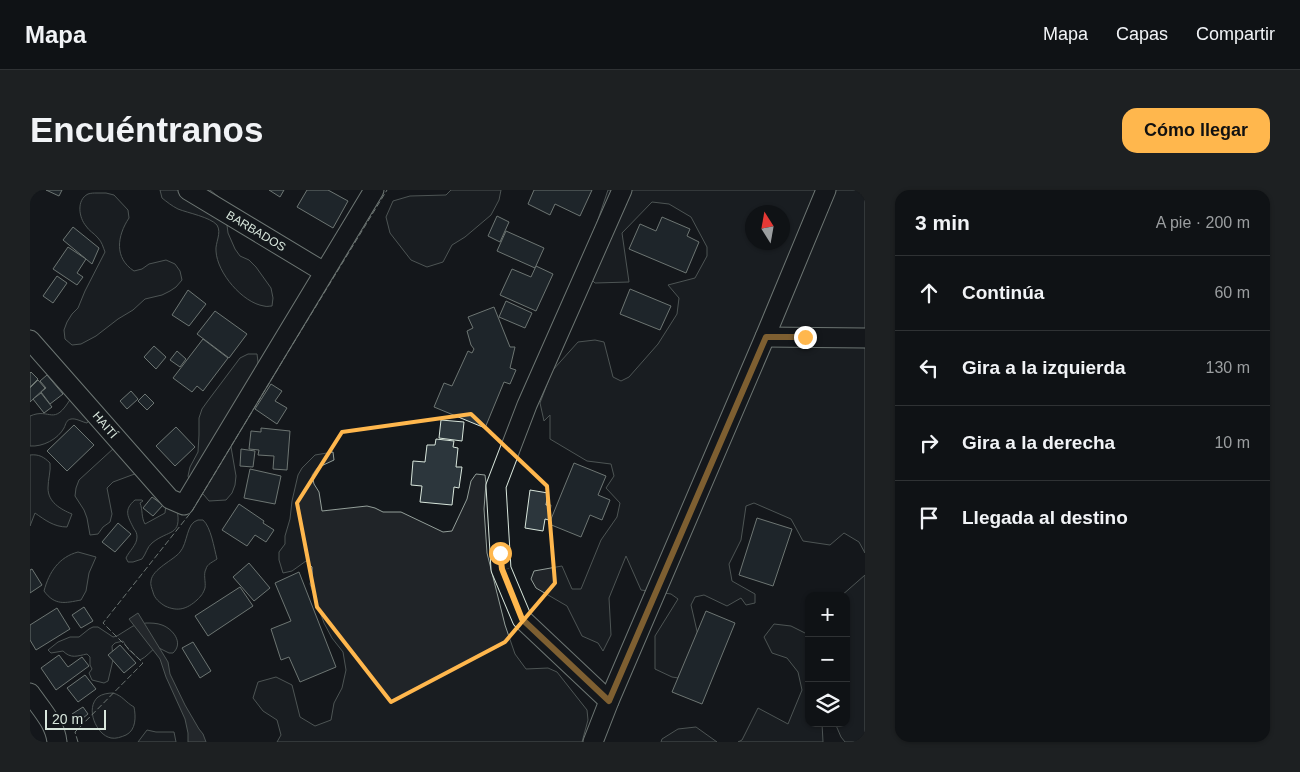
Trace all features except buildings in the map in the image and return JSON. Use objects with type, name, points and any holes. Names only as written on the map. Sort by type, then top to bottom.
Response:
[{"type":"street","name":"BARBADOS","points":[[188,190],[324,272]]},
{"type":"street","points":[[324,272],[374,190]]},
{"type":"street","points":[[609,701],[522,619],[502,569],[496,486],[527,405],[622,190]]},
{"type":"street","points":[[593,742],[766,337],[826,190]]},
{"type":"street","name":"HAITÍ","points":[[30,340],[170,499],[184,505],[324,272]]},
{"type":"street","points":[[766,337],[865,338]]},
{"type":"street","points":[[30,693],[51,722],[56,733],[57,742]]},
{"type":"highlighted area","points":[[471,414],[547,486],[555,583],[505,642],[391,702],[317,607],[297,503],[342,432]]},
{"type":"shaded area","points":[[160,190],[210,190],[220,198],[226,206],[228,233],[235,249],[240,256],[249,260],[256,267],[271,288],[272,306],[256,304],[232,286],[217,260],[216,248],[219,231],[217,225],[204,217],[174,207],[162,198]]},
{"type":"shaded area","points":[[451,190],[501,190],[499,200],[491,215],[465,237],[452,245],[443,262],[427,267],[411,260],[390,233],[386,217],[393,201],[410,196],[446,195]]},
{"type":"shaded area","points":[[608,190],[865,190],[865,553],[859,542],[844,533],[830,545],[803,541],[791,519],[754,503],[746,506],[741,540],[729,564],[732,581],[755,594],[755,603],[746,605],[741,598],[727,606],[704,595],[695,597],[691,605],[705,666],[698,681],[672,677],[655,669],[655,636],[678,599],[671,594],[641,590],[626,556],[609,598],[611,635],[603,651],[598,643],[582,636],[567,606],[536,588],[531,579],[534,571],[562,566],[572,589],[581,589],[601,540],[617,517],[620,503],[606,488],[614,476],[611,464],[587,461],[550,439],[550,415],[544,421],[540,403],[552,371],[578,342],[595,340],[604,342],[613,377],[621,381],[629,377],[658,344],[677,314],[679,298],[668,285],[695,278],[707,256],[707,247],[691,217],[669,204],[652,202],[622,233],[629,282],[595,283],[590,278],[587,252]]},
{"type":"shaded area","points":[[88,194],[114,195],[128,210],[129,218],[120,239],[120,253],[128,266],[134,271],[142,269],[149,264],[166,260],[175,264],[180,271],[182,280],[170,291],[145,299],[133,310],[96,336],[81,344],[72,345],[65,339],[64,330],[72,314],[78,308],[105,252],[100,241],[87,228],[80,214],[80,205],[84,197]]},
{"type":"shaded area","points":[[248,354],[257,354],[258,362],[257,370],[230,441],[236,476],[235,485],[232,493],[226,500],[209,501],[191,484],[188,476],[190,467],[198,452],[199,418],[202,409],[240,358]]},
{"type":"shaded area","points":[[71,398],[90,419],[87,423],[75,419],[69,420],[54,439],[45,444],[30,446],[30,416],[37,414],[56,415]]},
{"type":"shaded area","points":[[114,448],[140,472],[113,482],[107,488],[112,514],[110,522],[98,534],[90,535],[84,510],[75,496],[76,488],[79,480]]},
{"type":"shaded area","points":[[333,452],[334,460],[317,468],[312,475],[314,484],[319,492],[322,511],[367,506],[383,512],[401,512],[443,532],[452,531],[467,499],[471,481],[476,474],[485,475],[484,509],[487,553],[505,625],[515,654],[526,669],[548,668],[557,672],[587,710],[588,720],[582,742],[277,742],[281,735],[277,720],[263,711],[253,698],[258,682],[276,677],[292,685],[300,717],[315,726],[331,720],[334,703],[342,688],[346,670],[343,652],[332,638],[324,623],[310,584],[312,567],[306,561],[292,571],[283,573],[279,560],[279,552],[285,544],[298,475],[315,455]]},
{"type":"shaded area","points":[[30,455],[41,456],[50,463],[48,485],[50,497],[63,510],[72,514],[67,527],[46,521],[35,513],[30,526]]},
{"type":"shaded area","points":[[135,500],[143,501],[140,503],[145,524],[165,513],[166,504],[177,509],[178,524],[173,531],[150,545],[142,559],[128,562],[126,558],[136,543],[137,537],[128,514],[129,507]]},
{"type":"shaded area","points":[[198,520],[203,520],[206,523],[217,559],[207,567],[205,588],[198,599],[186,607],[170,608],[161,603],[155,596],[151,584],[152,577],[180,552],[191,525]]},
{"type":"shaded area","points":[[78,552],[96,557],[89,573],[86,591],[81,600],[61,602],[52,599],[44,591],[52,572],[65,558]]},
{"type":"shaded area","points":[[865,575],[865,742],[845,742],[837,727],[850,727],[850,592],[846,592]]},
{"type":"shaded area","points":[[138,613],[168,662],[170,674],[206,742],[188,742],[185,719],[160,659],[129,619]]},
{"type":"shaded area","points":[[146,623],[160,624],[170,630],[176,637],[176,649],[173,653],[169,653],[157,647],[140,660],[128,649],[123,641],[115,643],[112,646],[113,660],[108,681],[104,683],[92,680],[89,673],[92,669],[90,657],[87,654],[71,656],[63,651],[51,653],[48,650],[58,642],[70,637],[79,637],[93,627],[98,627],[113,637],[133,626]]},
{"type":"shaded area","points":[[774,624],[791,626],[805,633],[805,727],[822,727],[823,742],[738,742],[742,740],[758,708],[788,724],[802,690],[798,672],[787,658],[772,653],[764,637]]},
{"type":"shaded area","points":[[113,693],[134,707],[135,715],[132,730],[129,733],[111,738],[106,736],[97,727],[92,714],[92,708],[98,697]]},
{"type":"shaded area","points":[[696,727],[717,742],[661,742],[662,739],[678,729]]},
{"type":"shaded area","points":[[147,730],[174,732],[176,742],[138,742]]},
{"type":"fence","points":[[78,742],[75,732],[143,663],[103,623],[192,511],[387,190]]},
{"type":"route","points":[[500,553],[502,569],[522,619],[609,701],[766,337],[805,337]]}]
